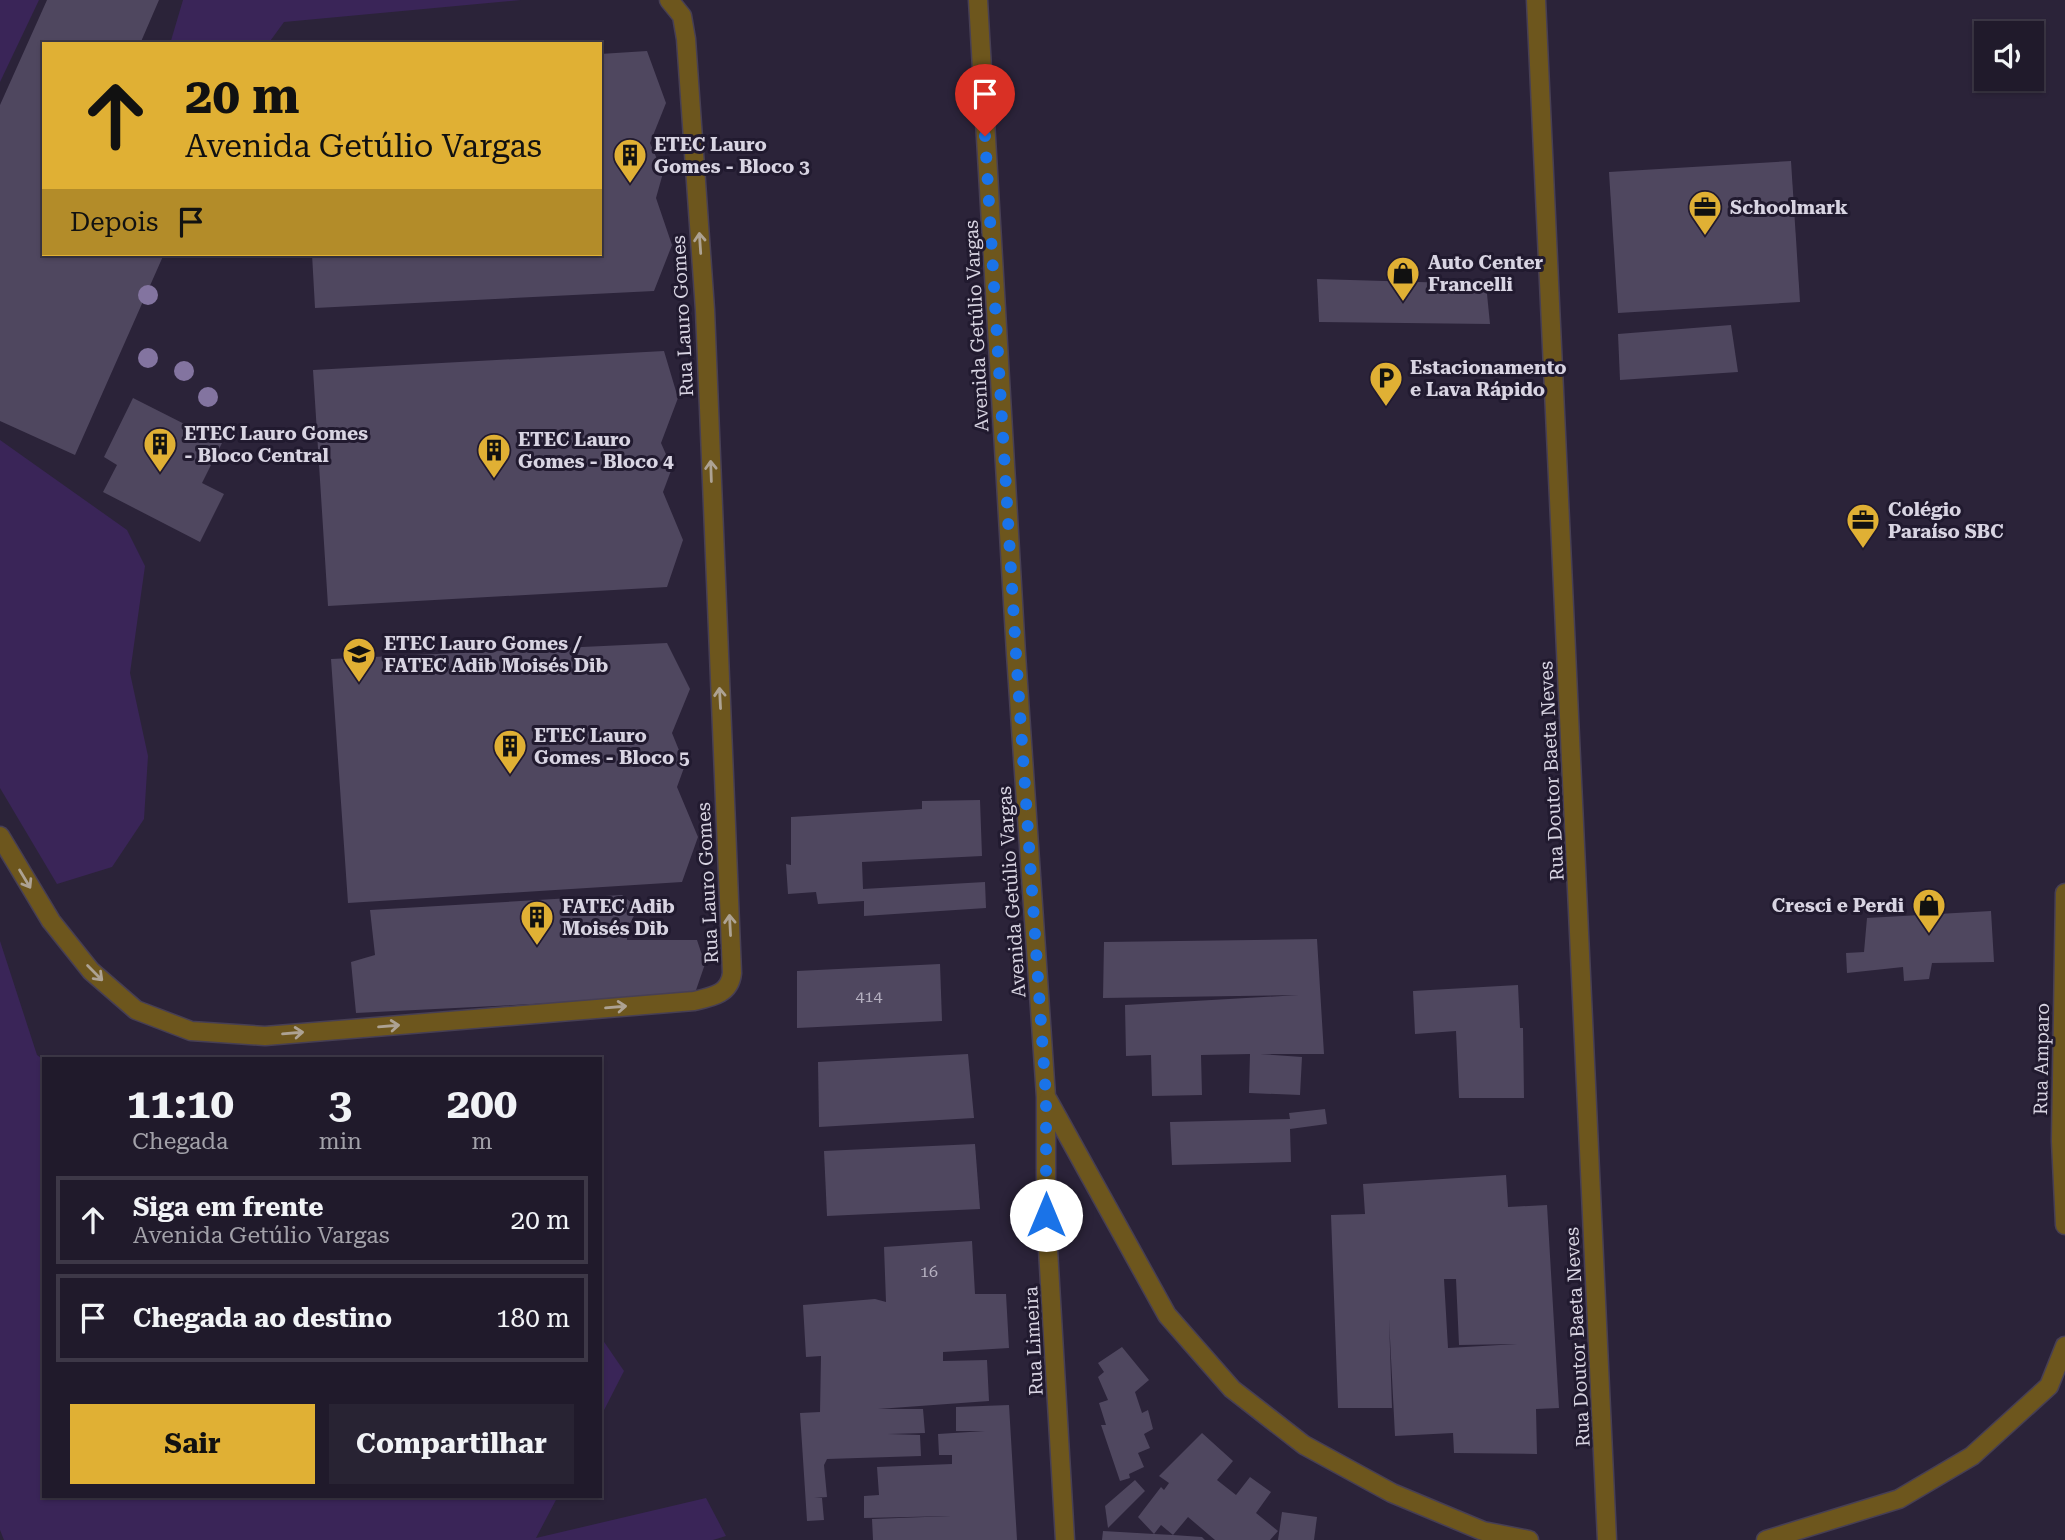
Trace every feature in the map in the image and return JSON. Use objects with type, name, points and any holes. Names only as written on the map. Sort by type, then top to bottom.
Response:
[{"type":"street","name":"Rua Lauro Gomes","points":[[0,836],[51,921],[91,971],[136,1010],[191,1031],[265,1036],[694,1001],[715,996],[729,986],[732,973],[705,310],[686,39],[682,16],[668,0]]},
{"type":"street","name":"Avenida Getúlio Vargas","points":[[978,0],[1015,640],[1046,1097],[1167,1315],[1232,1389],[1304,1445],[1392,1493],[1483,1531],[1529,1540]]},
{"type":"street","name":"Rua Doutor Baeta Neves","points":[[1536,0],[1607,1540]]},
{"type":"street","name":"Rua Amparo","points":[[2065,894],[2061,1141],[2065,1225]]},
{"type":"street","name":"Rua Limeira","points":[[1046,1097],[1046,1215],[1065,1540]]},
{"type":"street","points":[[1766,1540],[1899,1499],[1972,1456],[2049,1386],[2065,1346]]},
{"type":"shaded area","points":[[0,0],[39,0],[0,82]]},
{"type":"shaded area","points":[[183,0],[521,0],[284,22],[269,42],[171,42]]},
{"type":"shaded area","points":[[0,440],[127,530],[145,566],[130,673],[148,756],[144,819],[112,867],[57,884],[0,788]]},
{"type":"shaded area","points":[[0,941],[37,1055],[42,1059],[42,1498],[557,1498],[536,1538],[706,1498],[726,1536],[713,1540],[4,1540],[0,1530]]},
{"type":"shaded area","points":[[602,1339],[624,1371],[602,1414]]},
{"type":"building","points":[[47,0],[159,0],[141,42],[42,42],[42,256],[163,256],[75,455],[0,421],[0,105]]},
{"type":"building","name":"ETEC Lauro Gomes - Bloco 3","points":[[647,51],[666,103],[650,143],[663,173],[656,198],[672,245],[654,291],[315,308],[312,256],[602,256],[602,54]]},
{"type":"building","name":"Schoolmark","points":[[1791,161],[1800,302],[1618,313],[1609,172]]},
{"type":"building","name":"Auto Center Francelli","points":[[1317,279],[1486,284],[1490,324],[1319,322]]},
{"type":"building","points":[[1731,325],[1738,372],[1620,380],[1618,334]]},
{"type":"building","name":"ETEC Lauro Gomes - Bloco 4","points":[[664,351],[678,398],[661,443],[672,468],[663,492],[683,540],[667,587],[328,606],[313,370]]},
{"type":"building","name":"ETEC Lauro Gomes - Bloco Central","points":[[133,398],[222,443],[202,483],[224,494],[200,542],[103,492],[117,465],[104,457]]},
{"type":"building","name":"ETEC Lauro Gomes - Bloco 5","points":[[667,643],[690,689],[672,733],[685,765],[677,787],[698,837],[682,882],[348,903],[331,659]]},
{"type":"building","points":[[980,800],[982,856],[862,862],[863,889],[985,882],[986,908],[864,916],[864,901],[818,904],[816,892],[788,894],[786,864],[791,865],[791,817],[922,809],[922,801]]},
{"type":"building","name":"FATEC Adib Moisés Dib","points":[[622,895],[638,908],[627,929],[627,940],[697,940],[705,964],[694,996],[356,1013],[351,962],[375,955],[370,910]]},
{"type":"building","name":"Cresci e Perdi","points":[[1991,911],[1994,962],[1932,963],[1929,979],[1904,981],[1903,967],[1847,973],[1846,953],[1864,952],[1867,918]]},
{"type":"building","points":[[1317,939],[1324,1054],[1260,1054],[1302,1057],[1300,1095],[1249,1093],[1250,1054],[1201,1055],[1202,1095],[1152,1096],[1151,1055],[1126,1056],[1125,1005],[1299,995],[1103,998],[1104,942]]},
{"type":"building","points":[[940,964],[942,1021],[797,1028],[797,971]]},
{"type":"building","points":[[1518,985],[1520,1028],[1523,1028],[1524,1098],[1459,1098],[1456,1031],[1415,1034],[1413,991]]},
{"type":"building","points":[[968,1054],[974,1118],[819,1127],[818,1062]]},
{"type":"building","points":[[1325,1109],[1327,1124],[1290,1129],[1291,1162],[1172,1165],[1170,1122],[1290,1119],[1289,1113]]},
{"type":"building","points":[[975,1144],[980,1209],[827,1216],[824,1151]]},
{"type":"building","points":[[1506,1175],[1508,1207],[1547,1205],[1559,1408],[1536,1409],[1537,1454],[1454,1453],[1453,1433],[1395,1436],[1389,1319],[1392,1408],[1338,1408],[1331,1215],[1365,1214],[1363,1184]],"holes":[[[1444,1279],[1456,1279],[1459,1345],[1517,1344],[1448,1348]]]},
{"type":"building","points":[[972,1241],[975,1294],[1006,1294],[1009,1348],[943,1352],[943,1361],[987,1360],[989,1401],[878,1409],[923,1409],[925,1433],[888,1434],[920,1435],[921,1456],[827,1459],[824,1465],[827,1497],[814,1498],[822,1498],[824,1520],[807,1521],[800,1413],[820,1412],[821,1356],[806,1357],[803,1305],[875,1299],[886,1302],[884,1247]]},
{"type":"building","points":[[1122,1347],[1149,1380],[1135,1392],[1142,1413],[1148,1410],[1153,1429],[1144,1434],[1150,1448],[1138,1453],[1144,1467],[1129,1474],[1130,1478],[1120,1481],[1101,1425],[1106,1425],[1099,1403],[1108,1400],[1098,1377],[1104,1372],[1098,1363]]},
{"type":"building","points":[[1009,1405],[1017,1540],[873,1540],[872,1519],[951,1516],[864,1518],[864,1496],[879,1495],[877,1467],[952,1464],[952,1455],[939,1455],[938,1434],[985,1431],[956,1431],[956,1407]]},
{"type":"building","points":[[1202,1433],[1233,1461],[1217,1480],[1236,1495],[1250,1477],[1271,1492],[1256,1513],[1278,1531],[1270,1540],[1215,1540],[1188,1517],[1173,1535],[1161,1525],[1154,1534],[1138,1517],[1161,1487],[1164,1490],[1169,1483],[1159,1476]]},
{"type":"building","points":[[1135,1480],[1145,1491],[1108,1528],[1105,1506]]},
{"type":"building","points":[[1282,1512],[1317,1517],[1314,1540],[1278,1540]]},
{"type":"building","points":[[1103,1531],[1202,1537],[1205,1540],[1102,1540]]},
{"type":"place","name":"ETEC Lauro Gomes - Bloco 3","points":[[630,185]]},
{"type":"place","name":"Schoolmark","points":[[1705,237]]},
{"type":"place","name":"Auto Center Francelli","points":[[1403,303]]},
{"type":"place","name":"Estacionamento e Lava Rápido","points":[[1386,408]]},
{"type":"place","name":"ETEC Lauro Gomes - Bloco Central","points":[[160,474]]},
{"type":"place","name":"ETEC Lauro Gomes - Bloco 4","points":[[494,480]]},
{"type":"place","name":"Colégio Paraíso SBC","points":[[1863,550]]},
{"type":"place","name":"ETEC Lauro Gomes / FATEC Adib Moisés Dib","points":[[359,684]]},
{"type":"place","name":"ETEC Lauro Gomes - Bloco 5","points":[[510,776]]},
{"type":"place","name":"Cresci e Perdi","points":[[1929,935]]},
{"type":"place","name":"FATEC Adib Moisés Dib","points":[[537,947]]},
{"type":"route","points":[[985,136],[1046,1097],[1046,1215]]}]
